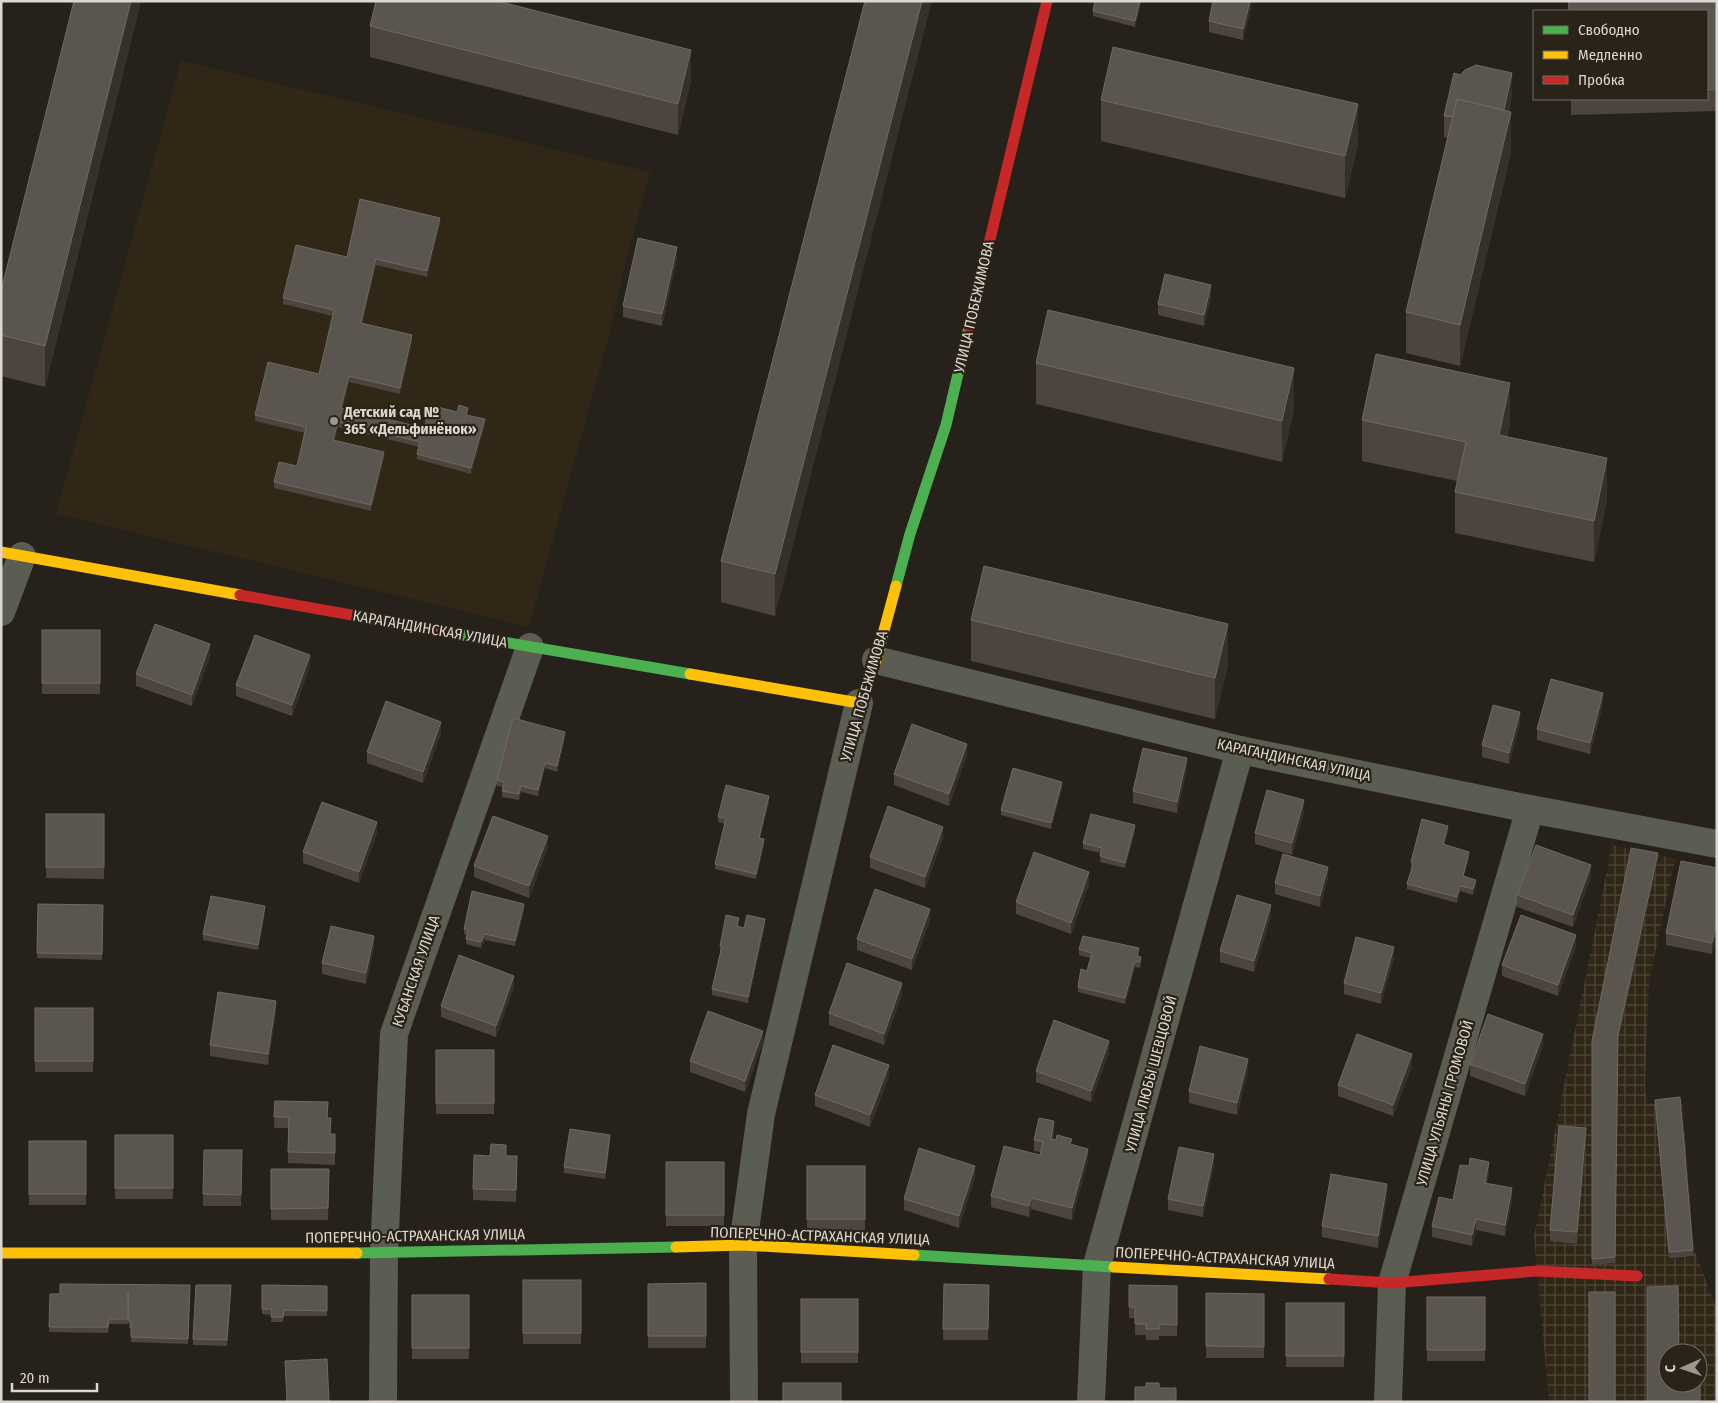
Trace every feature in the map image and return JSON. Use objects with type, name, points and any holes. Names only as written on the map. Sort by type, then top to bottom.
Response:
[{"type":"street","name":"УЛИЦА ПОБЕЖИМОВА","points":[[744,1402],[743,1245],[761,1114],[859,703],[876,660],[910,534],[946,425],[1047,1]]},
{"type":"street","name":"КАРАГАНДИНСКАЯ УЛИЦА","points":[[12,554],[859,703]]},
{"type":"street","points":[[1,612],[12,554]]},
{"type":"street","name":"КУБАНСКАЯ УЛИЦА","points":[[383,1402],[384,1253],[394,1034],[530,646]]},
{"type":"street","name":"КАРАГАНДИНСКАЯ УЛИЦА","points":[[876,660],[1240,750],[1530,809],[1717,844]]},
{"type":"street","name":"УЛИЦА ЛЮБЫ ШЕВЦОВОЙ","points":[[1091,1402],[1098,1265],[1240,750]]},
{"type":"street","name":"УЛИЦА УЛЬЯНЫ ГРОМОВОЙ","points":[[1388,1402],[1392,1283],[1530,809]]},
{"type":"street","name":"ПОПЕРЕЧНО-АСТРАХАНСКАЯ УЛИЦА","points":[[1,1253],[384,1253],[743,1245],[1392,1283],[1537,1271],[1637,1276]]},
{"type":"shaded area","name":"Детский сад № 365 «Дельфинёнок»","points":[[181,61],[650,172],[626,261],[611,328],[529,627],[56,514]]},
{"type":"shaded area","points":[[1612,845],[1675,859],[1649,982],[1645,1086],[1647,1104],[1682,1101],[1694,1250],[1717,1309],[1717,1402],[1549,1402],[1534,1237]]},
{"type":"building","points":[[74,1],[131,1],[45,346],[1,335],[1,291]]},
{"type":"building","points":[[376,1],[497,1],[691,50],[678,104],[370,26]]},
{"type":"building","points":[[865,1],[922,1],[775,574],[721,561]]},
{"type":"building","points":[[1095,1],[1140,1],[1135,21],[1093,11]]},
{"type":"building","points":[[1213,1],[1250,1],[1243,29],[1209,21]]},
{"type":"building","points":[[1569,1],[1717,1],[1717,89],[1708,90],[1708,10],[1569,10]]},
{"type":"building","points":[[1113,47],[1358,104],[1345,156],[1101,100]]},
{"type":"building","points":[[1476,65],[1512,73],[1504,110],[1457,99],[1453,117],[1444,116],[1454,73],[1460,75],[1465,70]]},
{"type":"building","points":[[1457,99],[1511,112],[1460,325],[1406,312]]},
{"type":"building","points":[[360,199],[440,218],[427,271],[376,259],[361,323],[412,335],[400,388],[349,376],[341,408],[424,428],[430,405],[457,412],[459,405],[468,408],[466,415],[485,419],[471,468],[417,454],[420,442],[338,422],[333,440],[384,452],[371,505],[274,482],[279,462],[297,466],[306,427],[255,415],[268,362],[319,374],[334,310],[283,298],[296,245],[347,257]]},
{"type":"building","points":[[638,238],[677,247],[662,314],[623,306]]},
{"type":"building","points":[[1165,274],[1211,285],[1204,315],[1158,304]]},
{"type":"building","points":[[1048,310],[1294,368],[1282,421],[1036,363]]},
{"type":"building","points":[[1376,354],[1510,383],[1499,435],[1607,458],[1594,521],[1455,492],[1466,442],[1362,420]]},
{"type":"building","points":[[984,566],[1228,624],[1215,678],[971,620]]},
{"type":"building","points":[[155,624],[210,644],[192,695],[136,674]]},
{"type":"building","points":[[42,630],[100,630],[100,683],[42,683]]},
{"type":"building","points":[[255,635],[310,655],[292,705],[236,685]]},
{"type":"building","points":[[1551,679],[1603,693],[1590,743],[1537,729]]},
{"type":"building","points":[[386,701],[441,722],[423,772],[367,752]]},
{"type":"building","points":[[1493,705],[1520,712],[1509,753],[1482,745]]},
{"type":"building","points":[[513,718],[565,732],[557,766],[545,763],[538,790],[521,786],[519,794],[502,791],[504,782],[497,780]]},
{"type":"building","points":[[912,724],[967,744],[949,794],[894,774]]},
{"type":"building","points":[[1143,748],[1187,758],[1177,802],[1133,791]]},
{"type":"building","points":[[1013,768],[1062,782],[1051,823],[1001,810]]},
{"type":"building","points":[[726,785],[769,796],[759,838],[764,839],[756,874],[715,864],[726,818],[718,817]]},
{"type":"building","points":[[1267,790],[1304,800],[1292,843],[1255,833]]},
{"type":"building","points":[[322,802],[377,822],[359,872],[303,852]]},
{"type":"building","points":[[888,806],[943,827],[925,877],[870,857]]},
{"type":"building","points":[[46,814],[104,814],[104,867],[46,867]]},
{"type":"building","points":[[1091,814],[1135,825],[1125,863],[1100,856],[1102,848],[1083,843]]},
{"type":"building","points":[[493,816],[548,836],[529,886],[474,866]]},
{"type":"building","points":[[1422,819],[1448,826],[1443,844],[1469,852],[1463,876],[1476,880],[1473,889],[1460,886],[1457,897],[1407,884]]},
{"type":"building","points":[[1536,845],[1591,865],[1573,915],[1517,895]]},
{"type":"building","points":[[1631,848],[1658,853],[1618,1035],[1615,1257],[1592,1259],[1592,1041]]},
{"type":"building","points":[[1034,852],[1089,872],[1071,923],[1016,902]]},
{"type":"building","points":[[1283,854],[1328,867],[1320,896],[1275,883]]},
{"type":"building","points":[[1681,861],[1717,868],[1717,922],[1712,943],[1666,933]]},
{"type":"building","points":[[875,889],[930,909],[912,959],[857,939]]},
{"type":"building","points":[[472,891],[524,904],[515,941],[485,934],[481,942],[466,939],[468,930],[464,929]]},
{"type":"building","points":[[1237,895],[1271,905],[1254,961],[1220,951]]},
{"type":"building","points":[[211,896],[265,906],[258,945],[203,934]]},
{"type":"building","points":[[38,904],[103,905],[102,954],[37,953]]},
{"type":"building","points":[[726,915],[739,918],[737,926],[744,928],[747,915],[765,919],[748,997],[712,989],[722,946],[720,946]]},
{"type":"building","points":[[1521,915],[1576,935],[1558,985],[1502,965]]},
{"type":"building","points":[[331,926],[374,936],[366,973],[322,963]]},
{"type":"building","points":[[1083,936],[1139,948],[1137,956],[1141,957],[1140,962],[1135,961],[1125,998],[1078,987],[1081,969],[1087,971],[1092,953],[1079,949]]},
{"type":"building","points":[[1356,937],[1394,947],[1381,993],[1344,983]]},
{"type":"building","points":[[459,955],[514,976],[496,1026],[441,1006]]},
{"type":"building","points":[[847,963],[902,983],[884,1034],[829,1013]]},
{"type":"building","points":[[218,992],[276,1001],[268,1054],[210,1045]]},
{"type":"building","points":[[35,1008],[93,1008],[93,1061],[35,1061]]},
{"type":"building","points":[[708,1011],[763,1031],[745,1081],[690,1061]]},
{"type":"building","points":[[1488,1014],[1543,1034],[1525,1084],[1470,1064]]},
{"type":"building","points":[[1054,1020],[1109,1041],[1091,1091],[1036,1071]]},
{"type":"building","points":[[1357,1034],[1412,1054],[1393,1105],[1338,1085]]},
{"type":"building","points":[[833,1045],[889,1065],[870,1115],[815,1095]]},
{"type":"building","points":[[1200,1046],[1248,1059],[1237,1103],[1189,1091]]},
{"type":"building","points":[[436,1050],[494,1050],[494,1103],[436,1103]]},
{"type":"building","points":[[1680,1097],[1693,1250],[1669,1252],[1655,1100]]},
{"type":"building","points":[[275,1101],[328,1102],[327,1118],[331,1118],[330,1134],[335,1134],[335,1153],[288,1152],[289,1117],[274,1117]]},
{"type":"building","points":[[1039,1118],[1054,1121],[1051,1139],[1056,1140],[1057,1135],[1072,1139],[1070,1144],[1088,1149],[1072,1208],[1031,1198],[1029,1206],[991,1196],[1004,1146],[1040,1155],[1043,1142],[1034,1140]]},
{"type":"building","points":[[1559,1126],[1586,1128],[1577,1232],[1550,1230]]},
{"type":"building","points":[[570,1129],[610,1135],[605,1173],[564,1167]]},
{"type":"building","points":[[115,1135],[173,1135],[173,1188],[115,1188]]},
{"type":"building","points":[[29,1141],[86,1141],[86,1194],[29,1194]]},
{"type":"building","points":[[491,1144],[506,1145],[506,1156],[517,1156],[516,1190],[473,1189],[474,1155],[490,1156]]},
{"type":"building","points":[[1179,1147],[1214,1154],[1203,1206],[1168,1199]]},
{"type":"building","points":[[919,1148],[975,1166],[959,1216],[904,1199]]},
{"type":"building","points":[[204,1150],[242,1150],[241,1195],[203,1194]]},
{"type":"building","points":[[1470,1158],[1489,1162],[1485,1183],[1512,1188],[1505,1225],[1476,1219],[1472,1235],[1432,1226],[1439,1197],[1453,1200],[1460,1165],[1469,1166]]},
{"type":"building","points":[[666,1162],[724,1162],[724,1215],[666,1215]]},
{"type":"building","points":[[807,1166],[865,1166],[865,1219],[807,1219]]},
{"type":"building","points":[[271,1169],[329,1169],[328,1208],[271,1209]]},
{"type":"building","points":[[1331,1174],[1387,1184],[1378,1236],[1322,1226]]},
{"type":"building","points":[[523,1280],[581,1280],[581,1333],[523,1333]]},
{"type":"building","points":[[706,1283],[706,1336],[648,1336],[648,1284]]},
{"type":"building","points":[[60,1284],[190,1285],[188,1339],[131,1337],[128,1292],[128,1319],[109,1319],[108,1327],[49,1327],[50,1294],[60,1294]]},
{"type":"building","points":[[944,1284],[989,1285],[988,1329],[943,1329]]},
{"type":"building","points":[[196,1285],[231,1285],[227,1340],[193,1339]]},
{"type":"building","points":[[262,1285],[327,1286],[327,1311],[284,1310],[283,1317],[271,1317],[272,1309],[262,1309]]},
{"type":"building","points":[[1129,1285],[1177,1286],[1177,1325],[1159,1324],[1159,1329],[1146,1329],[1146,1324],[1135,1324],[1135,1307],[1129,1307]]},
{"type":"building","points":[[1678,1286],[1679,1343],[1658,1343],[1658,1393],[1700,1393],[1700,1402],[1647,1402],[1647,1287]]},
{"type":"building","points":[[1589,1292],[1615,1292],[1615,1402],[1589,1402]]},
{"type":"building","points":[[1206,1293],[1264,1294],[1264,1347],[1206,1346]]},
{"type":"building","points":[[412,1295],[469,1295],[469,1348],[412,1348]]},
{"type":"building","points":[[1427,1297],[1485,1297],[1485,1350],[1427,1350]]},
{"type":"building","points":[[801,1299],[858,1299],[858,1352],[801,1352]]},
{"type":"building","points":[[1286,1303],[1344,1303],[1344,1356],[1286,1356]]},
{"type":"building","points":[[327,1359],[329,1402],[287,1402],[285,1361]]},
{"type":"building","points":[[783,1383],[841,1383],[841,1402],[783,1402]]},
{"type":"building","points":[[1146,1383],[1159,1383],[1159,1388],[1176,1388],[1176,1402],[1135,1402],[1135,1387],[1146,1387]]},
{"type":"traffic: fast","points":[[896,586],[910,534],[946,425],[969,327]]},
{"type":"traffic: fast","points":[[457,634],[690,674]]},
{"type":"traffic: fast","points":[[357,1253],[676,1247]]},
{"type":"traffic: fast","points":[[914,1255],[1114,1267]]},
{"type":"traffic: slow","points":[[1,552],[240,595]]},
{"type":"traffic: slow","points":[[690,674],[859,703],[876,660],[896,586]]},
{"type":"traffic: slow","points":[[676,1247],[743,1245],[914,1255]]},
{"type":"traffic: slow","points":[[1,1253],[357,1253]]},
{"type":"traffic: slow","points":[[1114,1267],[1329,1279]]},
{"type":"traffic: jam","points":[[969,327],[1047,1]]},
{"type":"traffic: jam","points":[[240,595],[457,634]]},
{"type":"traffic: jam","points":[[1329,1279],[1392,1283],[1537,1271],[1637,1276]]},
{"type":"place","name":"Детский сад № 365 «Дельфинёнок»","points":[[334,421]]}]
